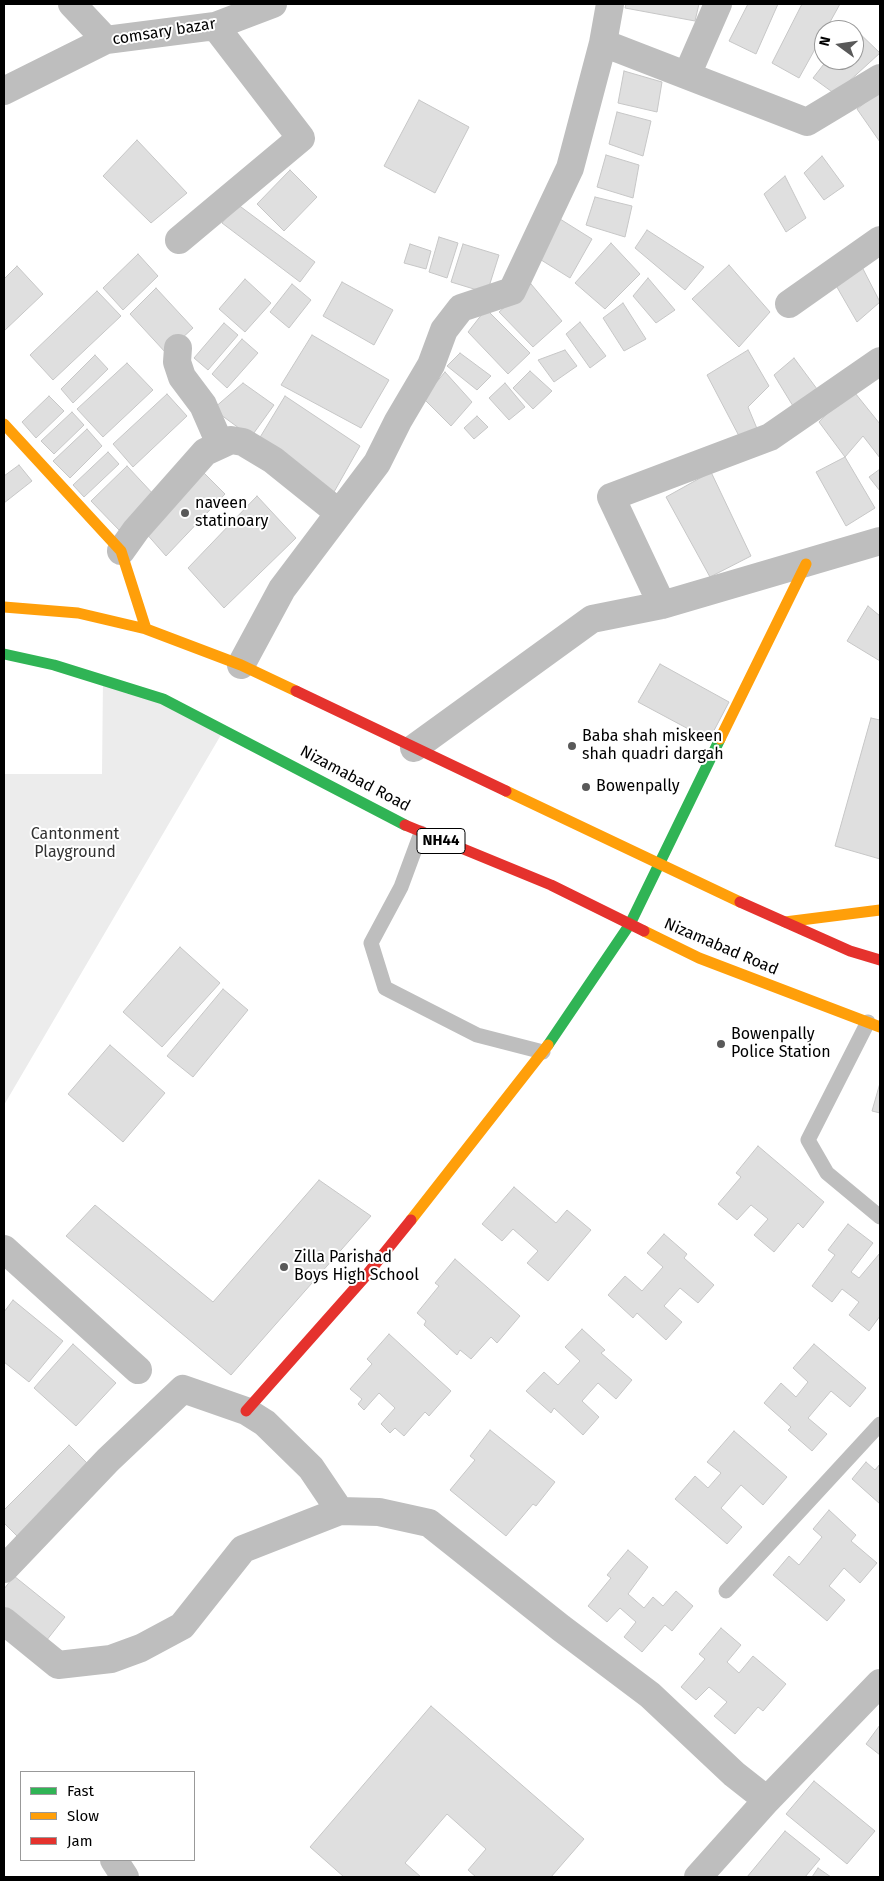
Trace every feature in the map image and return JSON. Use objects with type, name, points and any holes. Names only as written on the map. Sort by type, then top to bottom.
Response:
[{"type":"main road","points":[[4,424],[121,551],[146,629]]},
{"type":"main road","points":[[246,1411],[364,1278],[543,1052],[630,924],[658,862],[806,564]]},
{"type":"main road","points":[[4,607],[78,612],[146,629],[241,665],[658,862],[716,892],[850,951],[880,960]]},
{"type":"main road","name":"Nizamabad Road","points":[[4,654],[54,665],[163,699],[421,833],[551,886],[699,958],[874,1024]]},
{"type":"main road","points":[[783,922],[880,910]]},
{"type":"street","points":[[72,4],[106,40]]},
{"type":"street","name":"comsary bazar","points":[[4,90],[106,40],[215,26],[273,4]]},
{"type":"street","points":[[241,665],[282,589],[377,464],[398,421],[431,365],[444,330],[461,308],[512,291],[570,168],[603,43],[610,4]]},
{"type":"street","points":[[687,75],[718,4]]},
{"type":"street","points":[[179,240],[301,138],[215,26]]},
{"type":"street","points":[[603,43],[807,122],[880,78]]},
{"type":"street","points":[[789,304],[880,240]]},
{"type":"street","points":[[178,348],[177,362],[182,377],[203,405],[220,444]]},
{"type":"street","points":[[662,605],[611,497],[770,437],[880,361]]},
{"type":"street","points":[[121,551],[136,530],[205,452],[232,440],[243,442],[272,460],[339,513]]},
{"type":"street","points":[[414,748],[592,620],[662,605],[880,541]]},
{"type":"street","points":[[4,1249],[138,1370]]},
{"type":"street","points":[[4,1570],[108,1460],[183,1389],[246,1411],[265,1423],[311,1468],[340,1511]]},
{"type":"street","points":[[4,1621],[58,1665],[110,1659],[141,1648],[182,1626],[243,1549],[340,1511],[379,1512],[428,1523],[650,1696],[734,1774],[767,1800]]},
{"type":"street","points":[[698,1877],[767,1800],[880,1683]]},
{"type":"street","points":[[115,1861],[125,1877]]},
{"type":"lane","points":[[421,833],[402,887],[371,942],[384,988],[477,1035],[543,1052]]},
{"type":"lane","points":[[874,1024],[808,1140],[827,1173],[880,1217]]},
{"type":"lane","points":[[726,1591],[880,1424]]},
{"type":"green space","name":"Cantonment Playground","points":[[103,678],[225,728],[4,1105],[4,774],[102,774]]},
{"type":"building","points":[[626,4],[699,4],[695,21],[625,8]]},
{"type":"building","points":[[748,4],[778,4],[756,54],[729,41]]},
{"type":"building","points":[[802,4],[840,4],[831,20],[814,20],[814,51],[799,78],[772,63]]},
{"type":"building","points":[[864,38],[880,53],[864,68]]},
{"type":"building","points":[[819,70],[861,70],[835,94],[813,78]]},
{"type":"building","points":[[624,71],[662,82],[657,112],[618,103]]},
{"type":"building","points":[[880,91],[880,142],[857,109]]},
{"type":"building","points":[[419,100],[469,127],[435,193],[384,166]]},
{"type":"building","points":[[617,112],[651,121],[643,156],[609,144]]},
{"type":"building","points":[[137,140],[187,193],[151,223],[103,176]]},
{"type":"building","points":[[606,155],[639,165],[633,198],[597,187]]},
{"type":"building","points":[[822,156],[844,186],[824,200],[804,173]]},
{"type":"building","points":[[290,170],[317,197],[284,231],[257,204]]},
{"type":"building","points":[[785,176],[806,218],[786,232],[764,194]]},
{"type":"building","points":[[595,197],[632,206],[625,237],[586,225]]},
{"type":"building","points":[[237,204],[315,262],[300,282],[222,223]]},
{"type":"building","points":[[560,219],[592,239],[570,278],[538,258]]},
{"type":"building","points":[[647,230],[704,267],[685,290],[635,248]]},
{"type":"building","points":[[439,237],[458,243],[447,278],[429,272]]},
{"type":"building","points":[[611,243],[640,274],[605,309],[575,283]]},
{"type":"building","points":[[410,244],[431,251],[426,269],[404,263]]},
{"type":"building","points":[[463,244],[499,255],[487,293],[451,282]]},
{"type":"building","points":[[138,254],[158,276],[123,310],[103,288]]},
{"type":"building","points":[[729,265],[770,312],[739,347],[692,299]]},
{"type":"building","points":[[861,265],[880,302],[857,322],[834,282]]},
{"type":"building","points":[[17,266],[43,294],[4,331],[4,279]]},
{"type":"building","points":[[648,278],[675,310],[656,323],[633,296]]},
{"type":"building","points":[[245,279],[271,303],[245,332],[219,309]]},
{"type":"building","points":[[342,282],[393,310],[374,345],[323,316]]},
{"type":"building","points":[[292,284],[311,300],[289,328],[270,312]]},
{"type":"building","points":[[531,284],[562,321],[533,347],[499,312]]},
{"type":"building","points":[[156,288],[193,328],[166,353],[130,314]]},
{"type":"building","points":[[97,291],[121,316],[53,380],[30,355]]},
{"type":"building","points":[[623,303],[646,339],[624,351],[603,318]]},
{"type":"building","points":[[486,309],[530,353],[508,374],[468,332]]},
{"type":"building","points":[[580,322],[606,356],[590,368],[566,334]]},
{"type":"building","points":[[224,323],[238,335],[208,370],[194,358]]},
{"type":"building","points":[[312,335],[389,380],[361,428],[281,385]]},
{"type":"building","points":[[242,339],[258,353],[227,388],[212,374]]},
{"type":"building","points":[[565,350],[577,366],[554,382],[538,360]]},
{"type":"building","points":[[748,350],[769,386],[748,407],[758,431],[739,436],[707,375]]},
{"type":"building","points":[[460,353],[491,376],[477,390],[447,366]]},
{"type":"building","points":[[95,355],[108,369],[73,403],[61,389]]},
{"type":"building","points":[[794,358],[820,393],[796,411],[774,375]]},
{"type":"building","points":[[127,363],[153,390],[103,437],[77,409]]},
{"type":"building","points":[[530,371],[552,391],[533,409],[513,388]]},
{"type":"building","points":[[445,372],[472,402],[451,426],[423,398]]},
{"type":"building","points":[[243,383],[274,405],[251,437],[213,409]]},
{"type":"building","points":[[505,383],[525,407],[509,420],[489,398]]},
{"type":"building","points":[[851,388],[880,424],[880,458],[863,436],[845,457],[819,422]]},
{"type":"building","points":[[167,394],[187,416],[133,467],[113,444]]},
{"type":"building","points":[[49,396],[64,411],[36,438],[22,422]]},
{"type":"building","points":[[285,396],[360,446],[334,492],[259,439]]},
{"type":"building","points":[[72,412],[84,425],[54,454],[41,441]]},
{"type":"building","points":[[477,416],[488,427],[474,439],[464,428]]},
{"type":"building","points":[[87,429],[102,446],[70,478],[53,461]]},
{"type":"building","points":[[108,452],[119,464],[84,497],[73,485]]},
{"type":"building","points":[[845,457],[875,508],[846,526],[816,472]]},
{"type":"building","points":[[19,465],[32,481],[4,503],[4,476]]},
{"type":"building","points":[[127,466],[155,496],[119,530],[91,501]]},
{"type":"building","points":[[880,469],[880,491],[869,477]]},
{"type":"building","name":"naveen statinoary","points":[[203,472],[225,494],[166,556],[145,532]]},
{"type":"building","points":[[711,472],[751,556],[710,577],[666,497]]},
{"type":"building","points":[[257,496],[296,538],[224,608],[188,568]]},
{"type":"building","points":[[868,606],[880,616],[880,661],[847,641]]},
{"type":"building","points":[[660,664],[729,702],[709,740],[638,702]]},
{"type":"building","points":[[871,718],[880,720],[880,859],[835,846]]},
{"type":"building","points":[[180,947],[220,983],[162,1047],[123,1012]]},
{"type":"building","points":[[223,989],[248,1010],[193,1077],[167,1056]]},
{"type":"building","points":[[110,1045],[165,1093],[123,1142],[68,1094]]},
{"type":"building","points":[[880,1083],[880,1113],[872,1111]]},
{"type":"building","points":[[758,1146],[824,1202],[803,1228],[798,1223],[774,1252],[754,1235],[768,1219],[751,1205],[737,1220],[718,1204],[741,1177],[736,1173]]},
{"type":"building","name":"Zilla Parishad Boys High School","points":[[319,1180],[371,1216],[231,1375],[66,1236],[95,1205],[213,1302]]},
{"type":"building","points":[[514,1187],[556,1223],[567,1210],[591,1230],[548,1281],[527,1263],[538,1251],[513,1229],[502,1241],[482,1224]]},
{"type":"building","points":[[848,1224],[873,1243],[851,1272],[859,1278],[880,1253],[880,1316],[869,1331],[849,1315],[859,1302],[842,1289],[832,1302],[812,1286],[835,1255],[828,1250]]},
{"type":"building","points":[[664,1234],[687,1254],[684,1258],[714,1285],[698,1303],[680,1288],[664,1306],[682,1322],[666,1340],[637,1313],[633,1318],[608,1295],[625,1276],[642,1291],[663,1267],[647,1253]]},
{"type":"building","points":[[455,1259],[520,1316],[497,1343],[491,1337],[471,1359],[460,1350],[457,1355],[424,1325],[426,1321],[417,1313],[439,1286],[435,1283]]},
{"type":"building","points":[[13,1300],[63,1341],[29,1382],[4,1362],[4,1312]]},
{"type":"building","points":[[582,1329],[605,1350],[601,1353],[632,1380],[616,1399],[598,1383],[582,1401],[599,1417],[583,1435],[554,1408],[551,1413],[526,1391],[544,1372],[558,1385],[580,1361],[565,1347]]},
{"type":"building","points":[[389,1334],[451,1391],[429,1416],[425,1412],[404,1436],[395,1428],[390,1433],[381,1424],[395,1408],[379,1393],[364,1410],[358,1404],[362,1399],[350,1389],[372,1364],[367,1359]]},
{"type":"building","points":[[73,1344],[116,1383],[76,1426],[34,1388]]},
{"type":"building","points":[[814,1344],[866,1388],[850,1407],[831,1391],[808,1418],[827,1434],[812,1451],[788,1430],[791,1427],[764,1403],[781,1383],[796,1397],[808,1382],[793,1368]]},
{"type":"building","points":[[490,1430],[555,1482],[536,1506],[533,1504],[506,1536],[450,1490],[475,1460],[470,1456]]},
{"type":"building","points":[[734,1431],[787,1477],[763,1505],[741,1485],[721,1508],[742,1527],[727,1544],[675,1499],[695,1476],[708,1488],[721,1473],[707,1462]]},
{"type":"building","points":[[69,1445],[89,1465],[17,1536],[4,1523],[4,1510]]},
{"type":"building","points":[[866,1462],[875,1470],[880,1464],[880,1504],[852,1479]]},
{"type":"building","points":[[829,1510],[856,1535],[851,1541],[877,1563],[860,1583],[844,1568],[829,1586],[845,1600],[827,1621],[773,1575],[789,1556],[799,1565],[822,1537],[813,1529]]},
{"type":"building","points":[[628,1550],[648,1567],[628,1594],[644,1608],[653,1597],[663,1606],[676,1591],[693,1606],[672,1631],[665,1625],[642,1652],[624,1637],[636,1622],[620,1608],[607,1622],[588,1606],[611,1578],[607,1575]]},
{"type":"building","points":[[14,1576],[65,1617],[46,1641],[4,1608],[4,1589]]},
{"type":"building","points":[[721,1628],[741,1645],[727,1662],[739,1673],[753,1656],[786,1684],[763,1711],[758,1707],[735,1734],[714,1716],[727,1702],[709,1687],[696,1700],[681,1687],[705,1659],[699,1654]]},
{"type":"building","points":[[431,1706],[584,1839],[551,1877],[476,1877],[468,1870],[486,1849],[447,1814],[405,1863],[421,1877],[344,1877],[310,1847]]},
{"type":"building","points":[[880,1725],[880,1755],[866,1744]]},
{"type":"building","points":[[814,1781],[875,1831],[847,1864],[786,1814]]},
{"type":"building","points":[[785,1831],[820,1859],[805,1877],[747,1877]]},
{"type":"building","points":[[818,1868],[831,1877],[812,1877]]},
{"type":"traffic: fast","points":[[4,654],[54,665],[163,699],[405,825]]},
{"type":"traffic: fast","points":[[548,1045],[630,924],[720,739]]},
{"type":"traffic: slow","points":[[4,424],[121,551],[146,629]]},
{"type":"traffic: slow","points":[[720,739],[806,564]]},
{"type":"traffic: slow","points":[[4,607],[78,613],[146,629],[241,665],[296,691]]},
{"type":"traffic: slow","points":[[506,791],[740,902]]},
{"type":"traffic: slow","points":[[785,922],[880,910]]},
{"type":"traffic: slow","points":[[644,931],[699,958],[880,1027]]},
{"type":"traffic: slow","points":[[411,1220],[548,1045]]},
{"type":"traffic: jam","points":[[296,691],[506,791]]},
{"type":"traffic: jam","points":[[405,825],[551,885],[644,931]]},
{"type":"traffic: jam","points":[[740,902],[850,951],[880,960]]},
{"type":"traffic: jam","points":[[246,1411],[364,1278],[411,1220]]},
{"type":"place","name":"naveen statinoary","points":[[185,513]]},
{"type":"place","name":"Baba shah miskeen shah quadri dargah","points":[[572,746]]},
{"type":"place","name":"Bowenpally","points":[[586,787]]},
{"type":"place","name":"Bowenpally Police Station","points":[[721,1044]]},
{"type":"place","name":"Zilla Parishad Boys High School","points":[[284,1267]]}]
